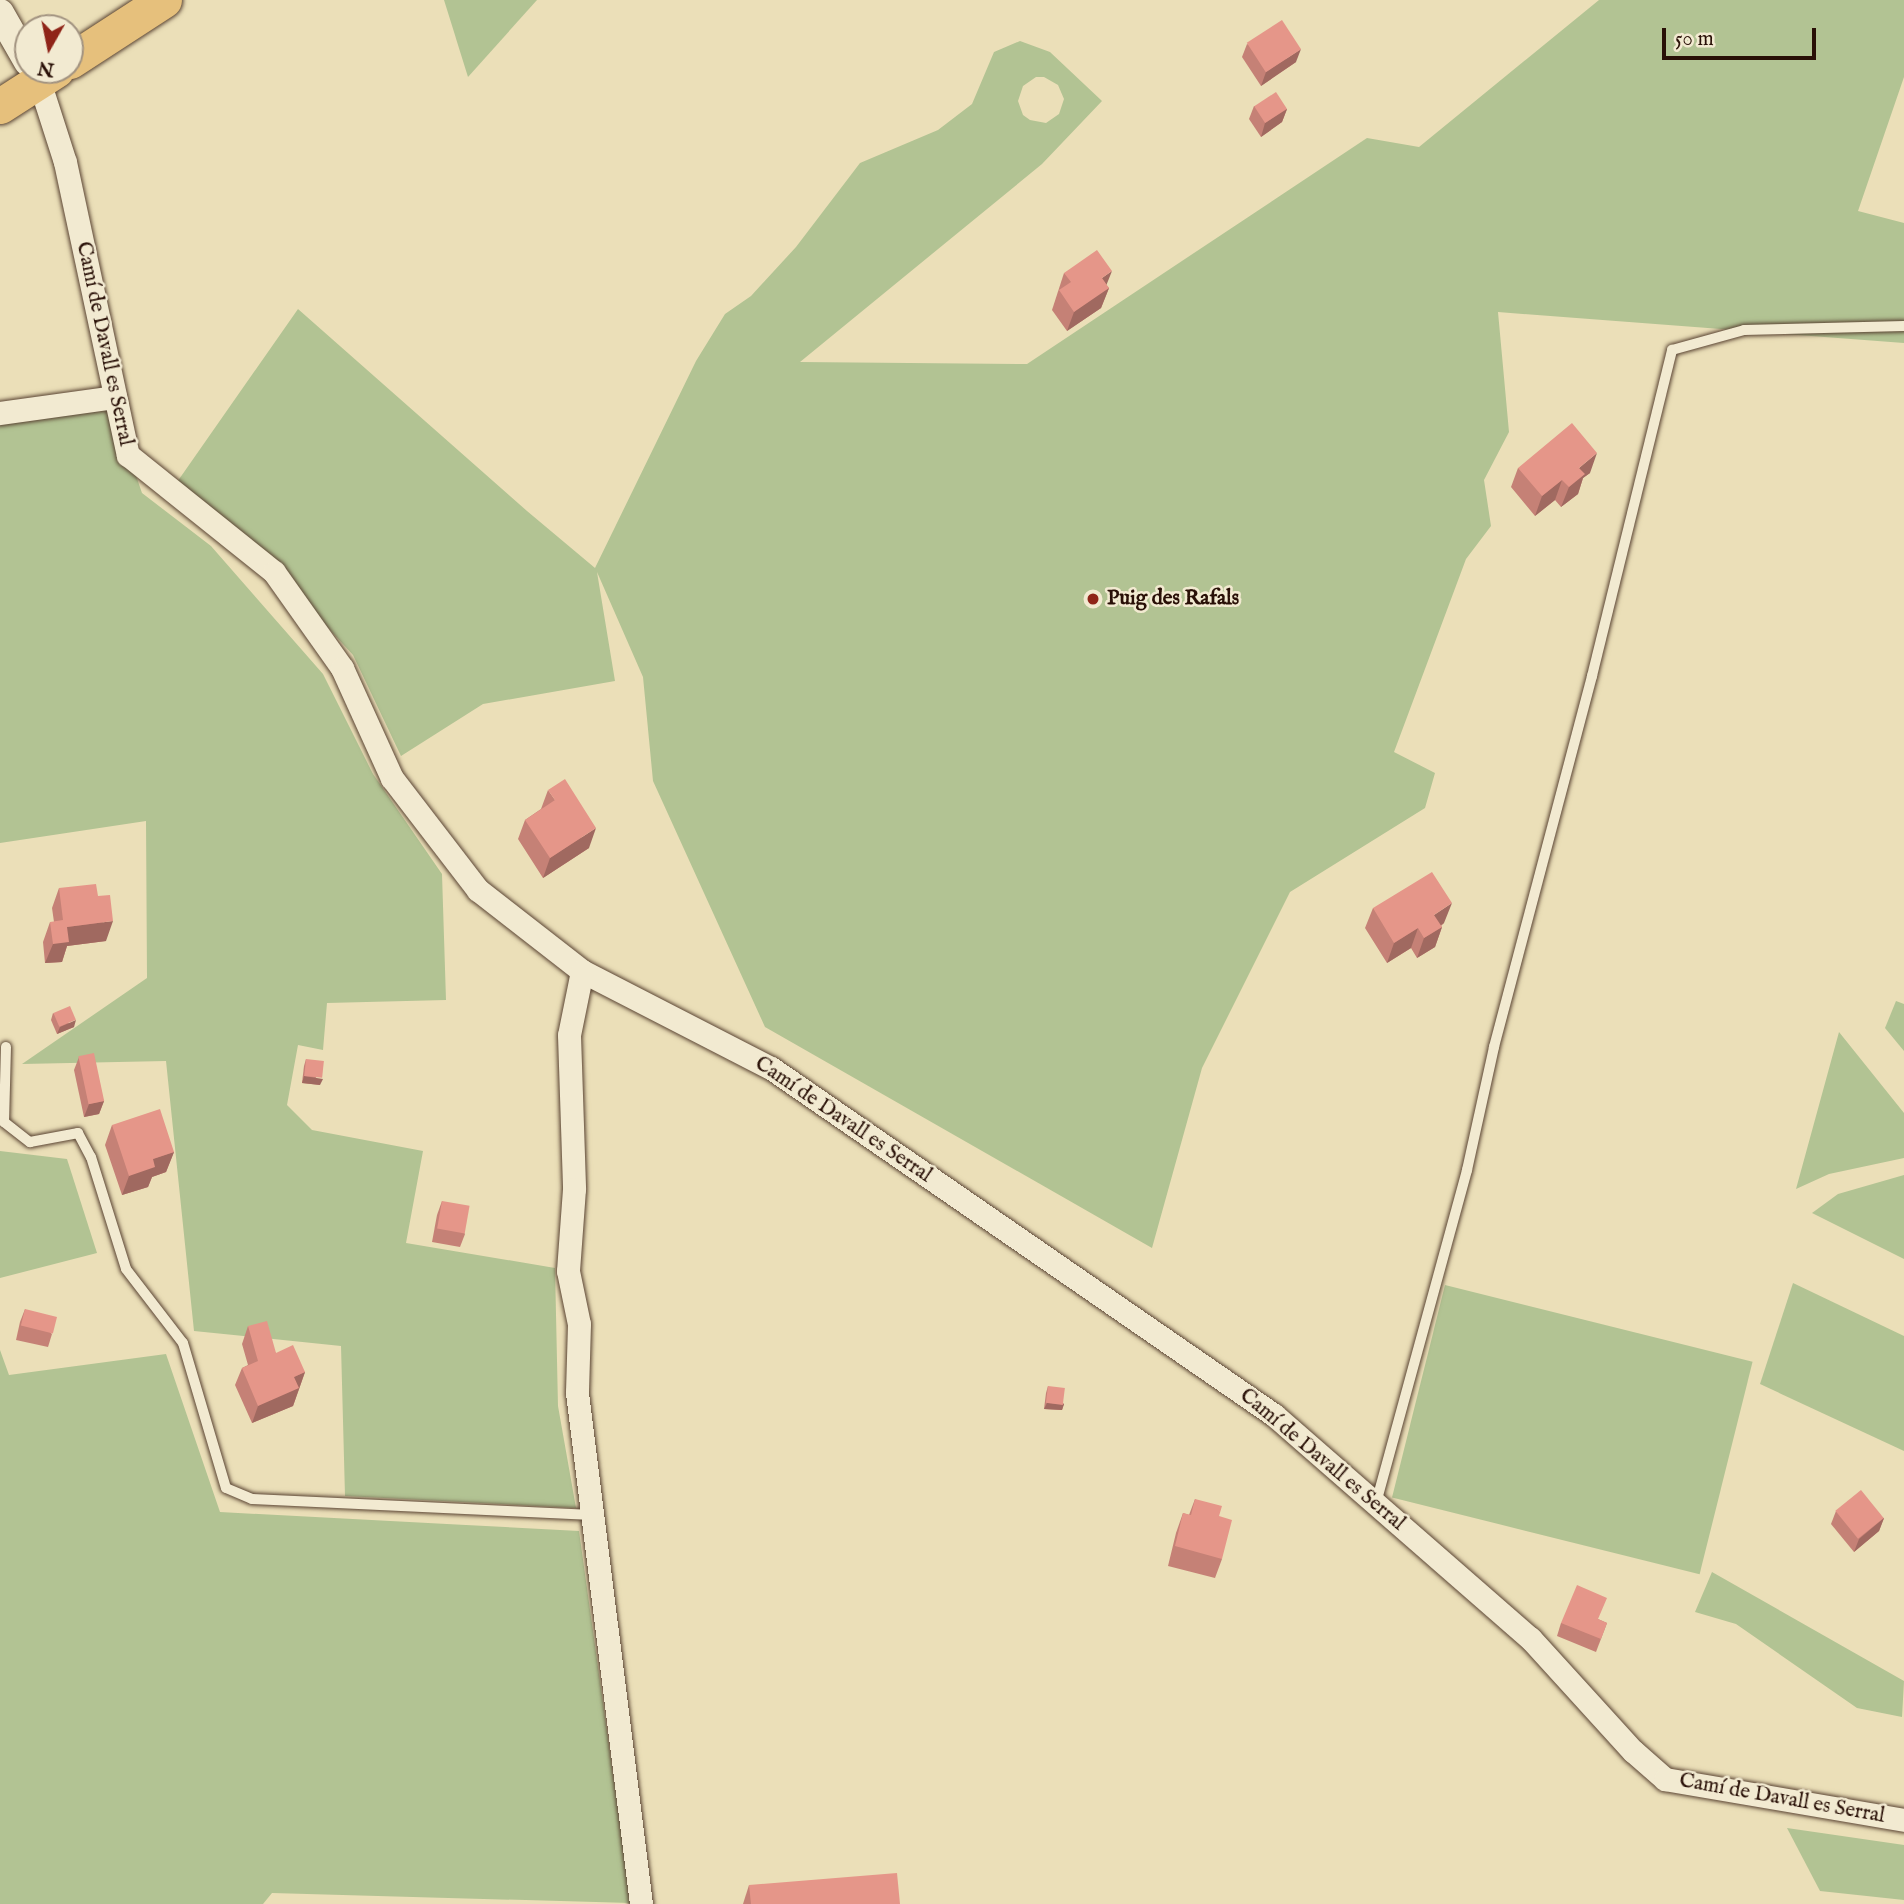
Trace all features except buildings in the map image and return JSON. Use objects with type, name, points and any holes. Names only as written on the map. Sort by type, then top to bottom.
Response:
[{"type":"main road","points":[[84,52],[164,0]]},
{"type":"main road","points":[[0,106],[25,84]]},
{"type":"street","points":[[0,13],[14,34]]},
{"type":"street","name":"Camí de Davall es Serral","points":[[43,84],[65,162],[128,455],[274,572],[342,668],[391,778],[478,890],[582,971],[771,1068],[1274,1415],[1530,1638],[1633,1751],[1665,1779],[1904,1820]]},
{"type":"street","points":[[0,413],[115,397]]},
{"type":"street","points":[[582,971],[569,1035],[574,1189],[568,1271],[579,1324],[577,1393],[641,1904]]},
{"type":"lane","points":[[1376,1504],[1463,1183],[1494,1046],[1592,676],[1672,350],[1744,330],[1904,326]]},
{"type":"lane","points":[[6,1047],[4,1122],[30,1142],[78,1133],[92,1157],[126,1269],[183,1343],[226,1488],[253,1499],[593,1515]]},
{"type":"green space","points":[[444,0],[537,0],[468,77]]},
{"type":"green space","points":[[1599,0],[1904,0],[1904,77],[1858,211],[1904,223],[1904,343],[1498,312],[1509,432],[1484,480],[1491,526],[1466,559],[1394,752],[1435,773],[1425,808],[1290,892],[1202,1068],[1152,1248],[765,1027],[653,781],[643,677],[597,572],[615,681],[483,704],[401,756],[353,655],[275,570],[175,485],[298,309],[595,568],[696,361],[725,314],[751,296],[796,247],[860,163],[938,130],[972,104],[994,52],[1020,41],[1050,52],[1102,101],[1042,164],[800,362],[1027,364],[1367,138],[1419,147]],"holes":[[[1036,77],[1044,77],[1058,85],[1064,99],[1059,114],[1046,123],[1030,120],[1023,115],[1018,101],[1023,86]]]},
{"type":"green space","points":[[111,403],[142,493],[211,546],[323,674],[373,774],[442,874],[446,1000],[327,1003],[323,1050],[298,1045],[287,1105],[312,1130],[423,1151],[406,1243],[555,1268],[558,1406],[576,1508],[345,1496],[341,1346],[194,1331],[166,1061],[22,1064],[147,978],[146,821],[0,843],[0,422]]},
{"type":"green space","points":[[1896,1001],[1904,1004],[1904,1051],[1885,1028]]},
{"type":"green space","points":[[1839,1032],[1904,1113],[1904,1158],[1829,1174],[1796,1189]]},
{"type":"green space","points":[[0,1151],[67,1159],[97,1253],[0,1278]]},
{"type":"green space","points":[[1904,1175],[1904,1259],[1812,1213],[1838,1194]]},
{"type":"green space","points":[[1793,1283],[1904,1336],[1904,1451],[1760,1384]]},
{"type":"green space","points":[[1445,1285],[1753,1362],[1700,1574],[1392,1497]]},
{"type":"green space","points":[[0,1350],[9,1375],[166,1354],[220,1512],[579,1531],[631,1903],[272,1893],[263,1904],[0,1904]]},
{"type":"green space","points":[[1712,1572],[1904,1681],[1902,1717],[1857,1708],[1736,1624],[1695,1612]]},
{"type":"green space","points":[[1787,1828],[1904,1845],[1904,1900],[1820,1891]]},
{"type":"place","name":"Puig des Rafals","points":[[1093,599]]}]
